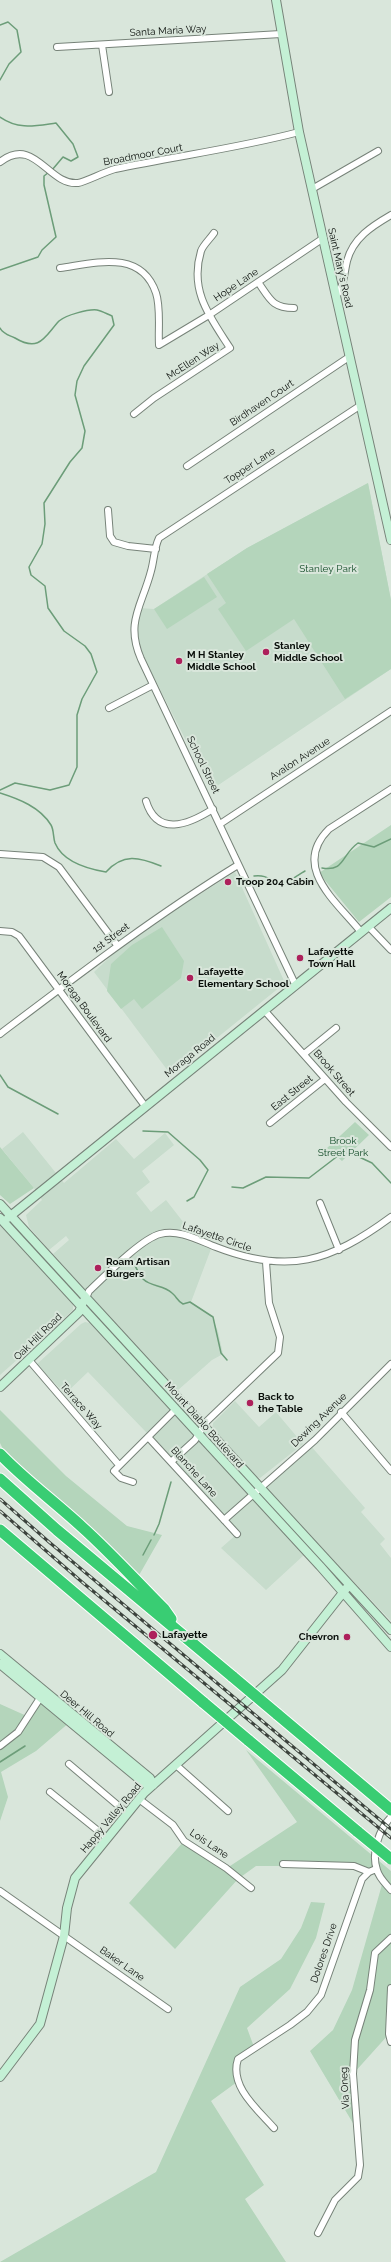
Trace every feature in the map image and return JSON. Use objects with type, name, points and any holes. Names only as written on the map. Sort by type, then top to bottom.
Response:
[{"type":"highway","points":[[0,1454],[39,1492],[81,1526],[114,1558],[164,1609],[180,1633]]},
{"type":"highway","points":[[0,1479],[57,1530],[391,1810]]},
{"type":"highway","points":[[0,1530],[391,1860]]},
{"type":"main road","name":"Saint Mary's Road","points":[[276,0],[299,132],[391,540]]},
{"type":"main road","name":"Moraga Road","points":[[2,1220],[11,1216],[295,984],[391,908]]},
{"type":"main road","name":"Mount Diablo Boulevard","points":[[0,1204],[391,1630]]},
{"type":"main road","name":"Mount Diablo Boulevard","points":[[2,1220],[233,1471],[391,1647]]},
{"type":"main road","name":"Oak Hill Road","points":[[0,1387],[78,1312],[86,1298]]},
{"type":"main road","points":[[233,1471],[238,1472],[252,1485],[259,1487]]},
{"type":"main road","points":[[252,1493],[258,1492],[272,1506],[278,1507]]},
{"type":"main road","name":"Happy Valley Road","points":[[0,2077],[40,2024],[64,1936],[67,1908],[75,1878],[149,1785],[176,1765],[282,1670],[349,1585]]},
{"type":"main road","name":"Deer Hill Road","points":[[0,1654],[150,1778],[149,1785]]},
{"type":"main road","name":"Deer Hill Road","points":[[0,1664],[41,1699],[149,1785]]},
{"type":"street","name":"Santa Maria Way","points":[[57,47],[281,34]]},
{"type":"street","points":[[102,45],[109,92]]},
{"type":"street","name":"Broadmoor Court","points":[[0,162],[8,157],[16,155],[34,158],[56,176],[69,182],[79,183],[113,170],[190,156],[299,132]]},
{"type":"street","points":[[312,189],[378,151]]},
{"type":"street","points":[[336,297],[341,290],[348,259],[360,237],[371,227],[391,215]]},
{"type":"street","points":[[209,315],[199,296],[198,271],[202,250],[214,233]]},
{"type":"street","name":"Hope Lane","points":[[60,268],[111,261],[122,262],[140,270],[156,293],[158,345],[209,315],[322,239]]},
{"type":"street","points":[[258,282],[274,304],[280,308],[294,308]]},
{"type":"street","name":"McEllen Way","points":[[134,414],[150,401],[230,348],[209,315]]},
{"type":"street","name":"Birdhaven Court","points":[[187,466],[349,357]]},
{"type":"street","name":"Topper Lane","points":[[156,549],[159,538],[361,405]]},
{"type":"street","points":[[108,510],[110,536],[114,542],[128,546],[156,549]]},
{"type":"street","name":"School Street","points":[[156,549],[151,573],[135,616],[133,630],[136,647],[295,984]]},
{"type":"street","points":[[109,708],[153,685]]},
{"type":"street","name":"Avalon Avenue","points":[[220,824],[391,711]]},
{"type":"street","points":[[361,932],[320,882],[315,870],[314,854],[322,836],[329,829],[391,789]]},
{"type":"street","points":[[146,801],[154,817],[167,825],[188,822],[213,809]]},
{"type":"street","points":[[0,854],[43,857],[60,867],[117,945]]},
{"type":"street","name":"1st Street","points":[[0,1034],[117,945],[177,902],[238,865]]},
{"type":"street","points":[[368,926],[391,950]]},
{"type":"street","name":"Moraga Boulevard","points":[[0,931],[12,932],[19,936],[145,1106]]},
{"type":"street","name":"Brook Street","points":[[264,1010],[325,1078],[391,1147]]},
{"type":"street","points":[[304,1054],[336,1028]]},
{"type":"street","name":"East Street","points":[[270,1123],[325,1078]]},
{"type":"street","points":[[320,1202],[339,1250]]},
{"type":"street","name":"Lafayette Circle","points":[[86,1298],[89,1291],[146,1241],[161,1234],[173,1233],[187,1236],[239,1256],[266,1262],[298,1261],[339,1250],[371,1232],[391,1217]]},
{"type":"street","points":[[172,1461],[199,1434],[204,1426],[278,1353],[280,1336],[268,1299],[266,1262]]},
{"type":"street","name":"Terrace Way","points":[[29,1360],[119,1465]]},
{"type":"street","name":"Dewing Avenue","points":[[252,1493],[310,1444],[391,1364]]},
{"type":"street","points":[[133,1482],[121,1478],[114,1472],[119,1465],[176,1409]]},
{"type":"street","points":[[341,1412],[391,1471]]},
{"type":"street","name":"Blanche Lane","points":[[148,1437],[172,1461],[184,1477],[237,1534]]},
{"type":"street","points":[[224,1520],[252,1493]]},
{"type":"street","points":[[0,1746],[18,1732],[41,1699],[43,1690]]},
{"type":"street","points":[[69,1764],[127,1812]]},
{"type":"street","points":[[176,1765],[228,1811]]},
{"type":"street","points":[[50,1792],[107,1838]]},
{"type":"street","name":"Lois Lane","points":[[139,1799],[173,1826],[184,1841],[226,1868],[251,1888]]},
{"type":"street","points":[[391,1817],[378,1838],[376,1869],[391,1890]]},
{"type":"street","points":[[283,1864],[354,1866],[369,1872],[376,1869]]},
{"type":"street","name":"Dolores Drive","points":[[274,2128],[251,2103],[237,2082],[235,2068],[238,2059],[295,2021],[306,2012],[321,1995],[362,1879],[369,1872]]},
{"type":"street","name":"Baker Lane","points":[[0,1891],[168,2009]]},
{"type":"street","name":"Via Oneg","points":[[318,2233],[335,2200],[358,2177],[360,2165],[353,2074],[355,2040],[370,1990],[375,1953],[391,1938]]},
{"type":"street","points":[[391,1988],[389,2034],[391,2042]]},
{"type":"shaded area","name":"Stanley Middle School","points":[[368,483],[391,600],[391,669],[211,790],[133,636],[139,608],[154,609],[247,548]]},
{"type":"shaded area","name":"Lafayette Elementary School","points":[[235,872],[285,983],[171,1075],[94,972],[128,940]]},
{"type":"shaded area","points":[[23,1132],[64,1183],[116,1139],[134,1159],[165,1133],[174,1145],[142,1171],[150,1182],[136,1193],[151,1212],[166,1200],[184,1223],[180,1238],[211,1249],[191,1302],[211,1316],[218,1331],[223,1354],[212,1360],[177,1391],[53,1254],[69,1240],[66,1236],[49,1250],[29,1227],[26,1215],[42,1200],[2,1149]]},
{"type":"shaded area","points":[[0,1219],[73,1301],[73,1310],[0,1375]]},
{"type":"shaded area","points":[[85,1322],[90,1323],[304,1555],[266,1590],[221,1548],[237,1534],[174,1461],[88,1372],[65,1394],[37,1364]]},
{"type":"shaded area","points":[[235,1401],[259,1427],[276,1412],[303,1444],[260,1478],[256,1477],[212,1430],[213,1423]]},
{"type":"shaded area","points":[[310,1445],[365,1508],[361,1512],[385,1539],[380,1544],[391,1558],[391,1621],[263,1486]]},
{"type":"green space","name":"Stanley Park","points":[[368,483],[391,600],[391,669],[345,699],[294,619],[246,651],[218,609],[226,603],[207,574],[247,548]]},
{"type":"green space","points":[[204,577],[217,597],[167,629],[154,609]]},
{"type":"green space","points":[[391,825],[391,897],[359,922],[319,873]]},
{"type":"green space","points":[[162,927],[184,961],[181,978],[142,1009],[134,999],[121,1009],[107,991],[111,964],[132,945]]},
{"type":"green space","name":"Brook Street Park","points":[[355,1122],[369,1135],[342,1161],[327,1148]]},
{"type":"green space","points":[[0,1147],[34,1188],[10,1204],[0,1195]]},
{"type":"green space","points":[[0,1410],[66,1476],[127,1526],[162,1535],[138,1577],[3,1449],[0,1443]]},
{"type":"green space","points":[[41,1699],[70,1722],[36,1751],[1,1772],[8,1797],[0,1821],[0,1704],[29,1717]]},
{"type":"green space","points":[[246,1750],[391,1871],[391,1988],[389,2034],[353,2074],[357,2130],[310,2051],[333,2030],[352,1990],[383,1881],[375,1870],[368,1872],[353,1866],[256,1866],[238,1879],[175,1949],[129,1903],[184,1841],[227,1868],[297,1822]]},
{"type":"green space","points":[[311,1902],[325,1903],[316,1938],[290,1989],[247,2028],[254,2047],[238,2059],[237,2082],[211,2101],[264,2185],[245,2199],[286,2262],[0,2262],[156,2172],[240,1987],[281,1959],[301,1928]]},
{"type":"waterway","points":[[0,25],[8,22],[17,30],[21,52],[9,64],[0,80]]},
{"type":"waterway","points":[[0,117],[14,124],[27,126],[56,123],[73,144],[78,157],[71,161],[63,157],[52,170]]},
{"type":"waterway","points":[[0,270],[38,257],[42,250],[56,237],[44,185],[44,176],[49,172]]},
{"type":"waterway","points":[[0,328],[6,334],[30,344],[41,341],[62,319],[83,311],[97,310],[112,316],[114,325],[84,366],[77,381],[75,395],[85,431],[82,448],[70,462],[44,503],[45,524],[42,544],[29,567],[31,575],[45,586],[48,608],[64,631],[85,646],[91,654],[97,672],[82,699],[77,715],[77,767],[69,785],[50,790],[15,783],[0,790]]},
{"type":"waterway","points":[[0,793],[22,801],[41,813],[53,829],[55,843],[59,850],[77,864],[106,872],[119,862],[132,858],[146,860],[161,866]]},
{"type":"waterway","points":[[322,868],[329,869],[339,865],[358,843],[374,847],[391,839]]},
{"type":"waterway","points":[[254,876],[264,876],[276,882],[283,883],[305,871]]},
{"type":"waterway","points":[[0,1075],[8,1087],[58,1114]]},
{"type":"waterway","points":[[143,1131],[168,1132],[200,1160],[208,1170],[194,1197],[187,1201]]},
{"type":"waterway","points":[[232,1187],[243,1188],[266,1177],[309,1178],[339,1155],[355,1155],[372,1163],[391,1183]]},
{"type":"waterway","points":[[133,1263],[146,1282],[169,1290],[181,1303],[183,1304],[190,1302],[213,1317],[221,1353],[227,1360]]},
{"type":"waterway","points":[[154,1535],[159,1524],[171,1482]]},
{"type":"waterway","points":[[143,1555],[151,1540]]},
{"type":"waterway","points":[[0,1762],[25,1746]]},
{"type":"railway","points":[[0,1499],[49,1542],[391,1829]]},
{"type":"railway","points":[[0,1511],[82,1582],[391,1838]]},
{"type":"place","name":"Stanley Middle School","points":[[266,652]]},
{"type":"place","name":"M H Stanley Middle School","points":[[179,661]]},
{"type":"place","name":"Troop 204 Cabin","points":[[228,882]]},
{"type":"place","name":"Lafayette Town Hall","points":[[300,958]]},
{"type":"place","name":"Lafayette Elementary School","points":[[190,978]]},
{"type":"place","name":"Roam Artisan Burgers","points":[[98,1268]]},
{"type":"place","name":"Back to the Table","points":[[250,1403]]},
{"type":"place","name":"Lafayette","points":[[153,1635]]},
{"type":"place","name":"Chevron","points":[[347,1637]]}]
